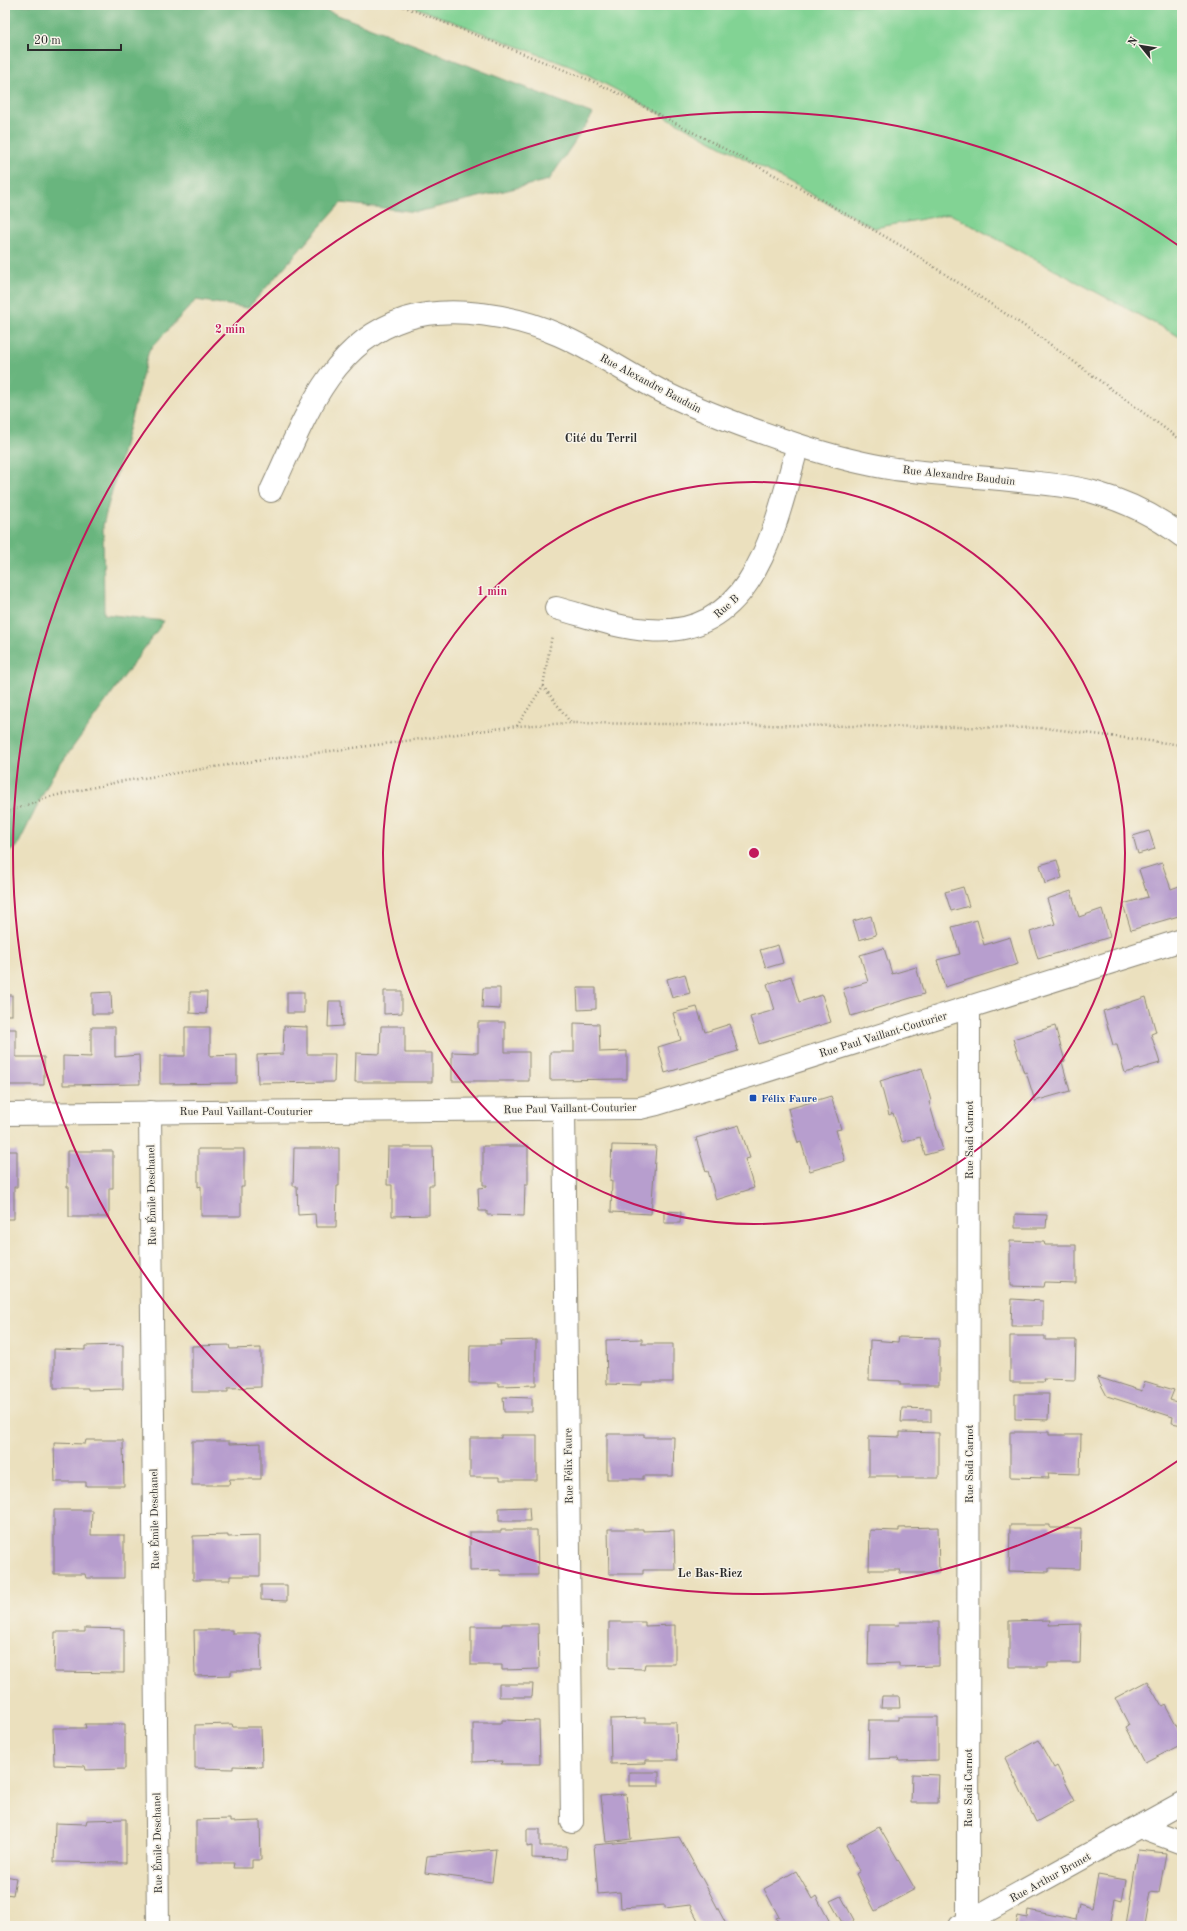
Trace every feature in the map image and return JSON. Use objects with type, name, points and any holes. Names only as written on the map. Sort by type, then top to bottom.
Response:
[{"type":"street","name":"Rue Alexandre Bauduin","points":[[271,492],[315,398],[340,362],[354,347],[386,326],[406,318],[427,314],[471,313],[515,320],[559,335],[694,407],[798,446],[888,468],[1048,484],[1091,491],[1136,508],[1182,536]]},
{"type":"street","name":"Rue B","points":[[556,608],[628,628],[649,630],[689,627],[709,620],[725,609],[741,592],[763,557],[772,535],[798,446]]},
{"type":"street","name":"Rue Paul Vaillant-Couturier","points":[[5,1114],[564,1109],[627,1108],[657,1104],[1182,940]]},
{"type":"street","name":"Rue Sadi Carnot","points":[[964,1924],[969,1007]]},
{"type":"street","name":"Rue Félix Faure","points":[[564,1109],[572,1822]]},
{"type":"street","name":"Rue Émile Deschanel","points":[[150,1112],[158,1926]]},
{"type":"street","name":"Rue Arthur Brunet","points":[[964,1924],[1182,1803]]},
{"type":"street","points":[[1139,1827],[1182,1843]]},
{"type":"path","points":[[400,5],[620,94],[826,203],[905,248],[994,304],[1068,356],[1182,441]]},
{"type":"path","points":[[517,726],[543,686],[556,608]]},
{"type":"path","points":[[543,686],[571,723]]},
{"type":"path","points":[[5,813],[50,796],[118,782],[234,764],[517,726],[571,723],[1045,728],[1182,745]]},
{"type":"green space","points":[[5,5],[312,5],[593,114],[549,180],[417,212],[341,203],[248,308],[196,300],[149,350],[103,525],[104,614],[164,621],[52,776],[17,847],[5,854]]},
{"type":"green space","points":[[409,5],[1182,5],[1182,338],[950,214],[874,228],[577,69]]},
{"type":"building","points":[[1149,831],[1155,849],[1138,854],[1133,836]]},
{"type":"building","points":[[1057,860],[1062,878],[1045,884],[1040,865]]},
{"type":"building","points":[[1162,863],[1171,889],[1182,885],[1182,915],[1131,930],[1123,904],[1148,897],[1139,870]]},
{"type":"building","points":[[963,887],[969,906],[951,911],[945,892]]},
{"type":"building","points":[[1071,891],[1079,917],[1102,909],[1110,937],[1038,959],[1030,932],[1055,924],[1047,899]]},
{"type":"building","points":[[871,916],[876,935],[859,940],[853,921]]},
{"type":"building","points":[[977,920],[984,945],[1010,937],[1018,964],[945,987],[937,960],[960,954],[952,927]]},
{"type":"building","points":[[778,945],[783,963],[766,968],[760,950]]},
{"type":"building","points":[[884,948],[892,974],[916,967],[924,994],[851,1016],[843,989],[868,982],[860,955]]},
{"type":"building","points":[[685,974],[690,993],[672,998],[667,979]]},
{"type":"building","points":[[791,976],[799,1002],[822,995],[831,1022],[759,1044],[750,1017],[775,1010],[767,984]]},
{"type":"building","points":[[483,988],[500,988],[500,1009],[482,1008]]},
{"type":"building","points":[[577,988],[596,988],[596,1009],[578,1010]]},
{"type":"building","points":[[384,991],[402,991],[402,1013],[384,1014]]},
{"type":"building","points":[[111,992],[112,1014],[92,1014],[92,993]]},
{"type":"building","points":[[190,992],[207,992],[206,1014],[190,1013]]},
{"type":"building","points":[[287,992],[304,992],[304,1013],[287,1013]]},
{"type":"building","points":[[5,995],[12,995],[12,1015],[5,1015]]},
{"type":"building","points":[[1146,997],[1156,1032],[1151,1034],[1160,1063],[1125,1073],[1117,1045],[1113,1045],[1103,1011]]},
{"type":"building","points":[[329,1001],[342,1001],[343,1026],[328,1027]]},
{"type":"building","points":[[697,1007],[705,1032],[730,1024],[738,1051],[665,1073],[658,1047],[681,1040],[673,1013]]},
{"type":"building","points":[[478,1022],[505,1022],[505,1052],[529,1052],[529,1081],[452,1081],[452,1052],[478,1053]]},
{"type":"building","points":[[574,1023],[599,1024],[600,1052],[627,1051],[627,1079],[550,1080],[550,1052],[574,1052]]},
{"type":"building","points":[[284,1026],[307,1027],[307,1054],[335,1054],[334,1082],[258,1083],[257,1055],[283,1054]]},
{"type":"building","points":[[381,1026],[405,1026],[405,1053],[432,1053],[432,1082],[355,1082],[356,1053],[380,1054]]},
{"type":"building","points":[[1055,1026],[1065,1061],[1062,1062],[1070,1091],[1035,1101],[1026,1072],[1024,1073],[1013,1039]]},
{"type":"building","points":[[91,1027],[115,1027],[115,1057],[139,1055],[140,1084],[63,1085],[63,1056],[91,1057]]},
{"type":"building","points":[[185,1027],[210,1027],[210,1056],[237,1055],[237,1083],[160,1084],[160,1056],[185,1056]]},
{"type":"building","points":[[5,1029],[16,1029],[16,1057],[44,1057],[44,1085],[5,1085]]},
{"type":"building","points":[[922,1068],[931,1101],[929,1102],[943,1150],[925,1155],[920,1137],[902,1142],[893,1113],[889,1115],[880,1081]]},
{"type":"building","points":[[831,1096],[841,1129],[836,1130],[845,1161],[810,1171],[801,1142],[798,1143],[788,1109]]},
{"type":"building","points":[[739,1125],[750,1158],[745,1159],[754,1188],[716,1200],[708,1171],[706,1172],[696,1138]]},
{"type":"building","points":[[612,1145],[656,1146],[651,1214],[611,1212],[612,1181],[610,1181]]},
{"type":"building","points":[[483,1146],[528,1146],[528,1185],[525,1185],[524,1216],[487,1215],[487,1211],[479,1211],[478,1188],[487,1187],[487,1185],[483,1185]]},
{"type":"building","points":[[388,1147],[433,1147],[434,1185],[429,1185],[429,1215],[392,1216],[392,1185],[387,1185]]},
{"type":"building","points":[[294,1148],[339,1148],[339,1186],[337,1186],[336,1227],[316,1227],[315,1214],[298,1215],[297,1186],[293,1186]]},
{"type":"building","points":[[198,1149],[244,1149],[244,1187],[241,1187],[241,1216],[201,1216],[201,1186],[198,1187]]},
{"type":"building","points":[[5,1151],[17,1151],[17,1187],[14,1187],[14,1219],[5,1219]]},
{"type":"building","points":[[67,1151],[113,1151],[113,1188],[109,1188],[109,1217],[69,1217]]},
{"type":"building","points":[[664,1211],[681,1212],[680,1223],[664,1223]]},
{"type":"building","points":[[1015,1214],[1047,1215],[1046,1228],[1015,1228]]},
{"type":"building","points":[[1010,1241],[1044,1242],[1045,1245],[1076,1245],[1076,1283],[1045,1282],[1044,1287],[1010,1286]]},
{"type":"building","points":[[1012,1299],[1043,1301],[1043,1326],[1011,1326]]},
{"type":"building","points":[[1010,1336],[1045,1336],[1045,1340],[1076,1340],[1075,1380],[1044,1379],[1045,1382],[1010,1382]]},
{"type":"building","points":[[899,1337],[939,1338],[939,1385],[900,1385],[900,1381],[869,1380],[870,1340],[898,1342]]},
{"type":"building","points":[[642,1339],[642,1344],[673,1344],[673,1382],[642,1382],[642,1385],[607,1384],[606,1340]]},
{"type":"building","points":[[536,1340],[536,1385],[499,1386],[499,1383],[469,1383],[470,1345],[501,1345],[500,1341]]},
{"type":"building","points":[[123,1345],[123,1389],[88,1390],[88,1388],[54,1388],[54,1349],[85,1350],[85,1346]]},
{"type":"building","points":[[229,1345],[230,1349],[261,1348],[261,1387],[228,1388],[228,1392],[192,1392],[192,1346]]},
{"type":"building","points":[[1097,1377],[1142,1391],[1144,1381],[1174,1390],[1170,1400],[1180,1403],[1182,1399],[1182,1425],[1172,1423],[1173,1417],[1107,1396]]},
{"type":"building","points":[[1015,1394],[1049,1394],[1048,1420],[1015,1419]]},
{"type":"building","points":[[503,1397],[532,1398],[532,1412],[504,1412]]},
{"type":"building","points":[[902,1408],[931,1409],[931,1422],[901,1422]]},
{"type":"building","points":[[900,1432],[939,1433],[939,1478],[869,1476],[869,1436],[900,1437]]},
{"type":"building","points":[[1010,1432],[1049,1432],[1049,1435],[1081,1435],[1080,1474],[1048,1473],[1049,1478],[1010,1477]]},
{"type":"building","points":[[607,1434],[644,1434],[644,1437],[674,1437],[673,1476],[643,1476],[643,1479],[607,1479]]},
{"type":"building","points":[[501,1435],[537,1435],[537,1480],[500,1480],[500,1477],[470,1477],[470,1438],[501,1438]]},
{"type":"building","points":[[86,1440],[123,1440],[124,1486],[86,1486],[86,1482],[55,1482],[54,1443],[85,1444]]},
{"type":"building","points":[[192,1441],[229,1441],[229,1444],[261,1443],[261,1479],[230,1479],[229,1485],[192,1485]]},
{"type":"building","points":[[529,1507],[530,1521],[499,1521],[499,1508]]},
{"type":"building","points":[[54,1510],[92,1510],[91,1535],[124,1535],[124,1578],[86,1578],[85,1574],[54,1574]]},
{"type":"building","points":[[1010,1525],[1050,1525],[1050,1528],[1081,1528],[1080,1569],[1049,1568],[1049,1572],[1009,1571]]},
{"type":"building","points":[[938,1527],[939,1573],[899,1573],[900,1570],[869,1570],[870,1530],[899,1531],[899,1528]]},
{"type":"building","points":[[608,1529],[643,1529],[643,1531],[674,1530],[675,1570],[643,1570],[643,1574],[609,1574]]},
{"type":"building","points":[[501,1530],[537,1530],[538,1575],[501,1575],[500,1570],[470,1571],[470,1532],[501,1532]]},
{"type":"building","points":[[228,1535],[228,1537],[260,1536],[260,1576],[230,1576],[230,1580],[193,1580],[193,1536]]},
{"type":"building","points":[[261,1585],[287,1585],[287,1601],[261,1600]]},
{"type":"building","points":[[1050,1620],[1049,1625],[1081,1624],[1080,1663],[1048,1663],[1048,1667],[1009,1667],[1009,1621]]},
{"type":"building","points":[[609,1622],[645,1622],[645,1626],[675,1625],[675,1664],[645,1664],[644,1669],[609,1668]]},
{"type":"building","points":[[900,1622],[939,1622],[939,1666],[899,1667],[899,1663],[868,1664],[869,1625],[899,1625]]},
{"type":"building","points":[[502,1624],[538,1624],[539,1669],[502,1670],[502,1665],[471,1665],[471,1626],[502,1626]]},
{"type":"building","points":[[85,1628],[124,1629],[124,1673],[54,1672],[55,1632],[85,1632]]},
{"type":"building","points":[[194,1630],[232,1630],[232,1633],[260,1633],[261,1671],[231,1671],[231,1675],[195,1676]]},
{"type":"building","points":[[1147,1681],[1162,1707],[1165,1705],[1182,1736],[1182,1744],[1145,1763],[1126,1727],[1129,1725],[1115,1698]]},
{"type":"building","points":[[499,1684],[533,1684],[532,1697],[499,1697]]},
{"type":"building","points":[[882,1696],[899,1696],[900,1708],[881,1708]]},
{"type":"building","points":[[898,1717],[938,1717],[938,1760],[899,1761],[898,1758],[868,1759],[869,1720],[898,1720]]},
{"type":"building","points":[[645,1718],[645,1722],[676,1722],[677,1760],[646,1760],[646,1763],[611,1764],[610,1719]]},
{"type":"building","points":[[502,1720],[539,1721],[540,1764],[501,1764],[502,1761],[473,1762],[473,1723],[502,1723]]},
{"type":"building","points":[[85,1724],[125,1724],[125,1769],[86,1770],[85,1766],[54,1765],[53,1728],[86,1728]]},
{"type":"building","points":[[232,1724],[233,1727],[261,1727],[262,1767],[233,1766],[233,1769],[195,1768],[195,1725]]},
{"type":"building","points":[[1038,1740],[1054,1768],[1057,1766],[1075,1801],[1036,1822],[1005,1758]]},
{"type":"building","points":[[629,1772],[659,1772],[659,1786],[629,1786]]},
{"type":"building","points":[[912,1774],[939,1775],[938,1803],[911,1803]]},
{"type":"building","points":[[626,1794],[631,1839],[606,1842],[601,1796]]},
{"type":"building","points":[[126,1819],[126,1863],[54,1862],[55,1823],[86,1824],[87,1820]]},
{"type":"building","points":[[230,1819],[230,1822],[260,1821],[261,1860],[252,1860],[252,1868],[233,1868],[234,1863],[196,1863],[196,1820]]},
{"type":"building","points":[[879,1827],[915,1889],[875,1911],[856,1874],[860,1871],[846,1845]]},
{"type":"building","points":[[527,1829],[540,1829],[540,1846],[567,1846],[566,1859],[532,1858],[532,1846],[527,1847]]},
{"type":"building","points":[[679,1837],[727,1926],[701,1926],[690,1905],[665,1908],[665,1905],[621,1908],[620,1892],[598,1894],[594,1845]]},
{"type":"building","points":[[496,1849],[492,1882],[425,1873],[427,1856]]},
{"type":"building","points":[[1138,1850],[1166,1853],[1159,1893],[1150,1892],[1144,1926],[1126,1926]]},
{"type":"building","points":[[796,1871],[812,1899],[816,1896],[832,1926],[780,1926],[776,1918],[779,1917],[764,1889]]},
{"type":"building","points":[[1098,1875],[1126,1880],[1122,1901],[1115,1899],[1110,1926],[1016,1926],[1018,1916],[1027,1918],[1028,1910],[1076,1920],[1079,1904],[1092,1908]]},
{"type":"building","points":[[5,1876],[16,1878],[13,1895],[5,1894]]},
{"type":"building","points":[[841,1896],[854,1920],[844,1926],[830,1901]]},
{"type":"place","name":"Félix Faure","points":[[753,1098]]},
{"type":"district","name":"Cité du Terril","points":[[601,438]]},
{"type":"district","name":"Le Bas-Riez","points":[[710,1573]]}]
